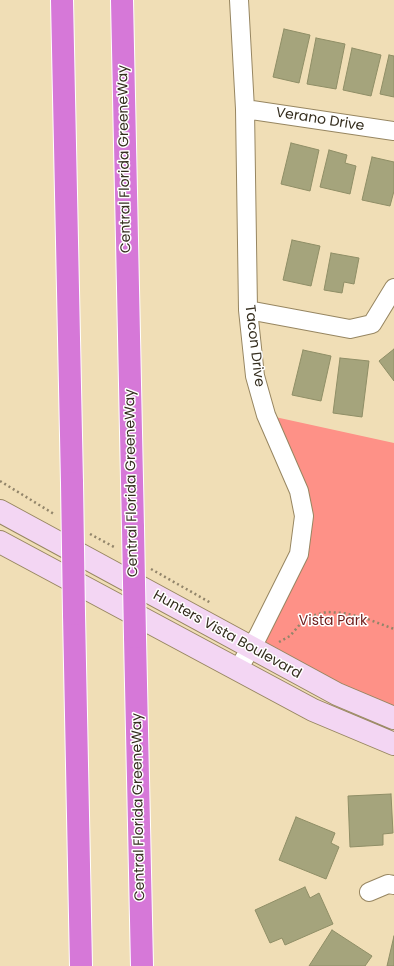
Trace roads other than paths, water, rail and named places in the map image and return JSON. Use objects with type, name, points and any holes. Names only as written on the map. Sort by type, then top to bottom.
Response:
[{"type":"highway","points":[[62,0],[81,966]]},
{"type":"highway","name":"Central Florida GreeneWay","points":[[122,0],[142,966]]},
{"type":"street","name":"Tacon Drive","points":[[238,669],[254,642],[299,554],[304,516],[299,491],[266,415],[256,376],[248,310],[245,109],[239,0]]},
{"type":"street","name":"Verano Drive","points":[[245,109],[394,131]]},
{"type":"street","points":[[248,310],[350,329],[372,324],[394,288]]},
{"type":"street","name":"Hunters Vista Boulevard","points":[[0,511],[254,642],[337,694],[394,718]]},
{"type":"street","name":"Hunters Vista Boulevard","points":[[0,542],[313,710],[394,744]]},
{"type":"street","points":[[369,892],[388,884],[394,885]]},
{"type":"park label","name":"Vista Park","points":[[333,621]]}]
